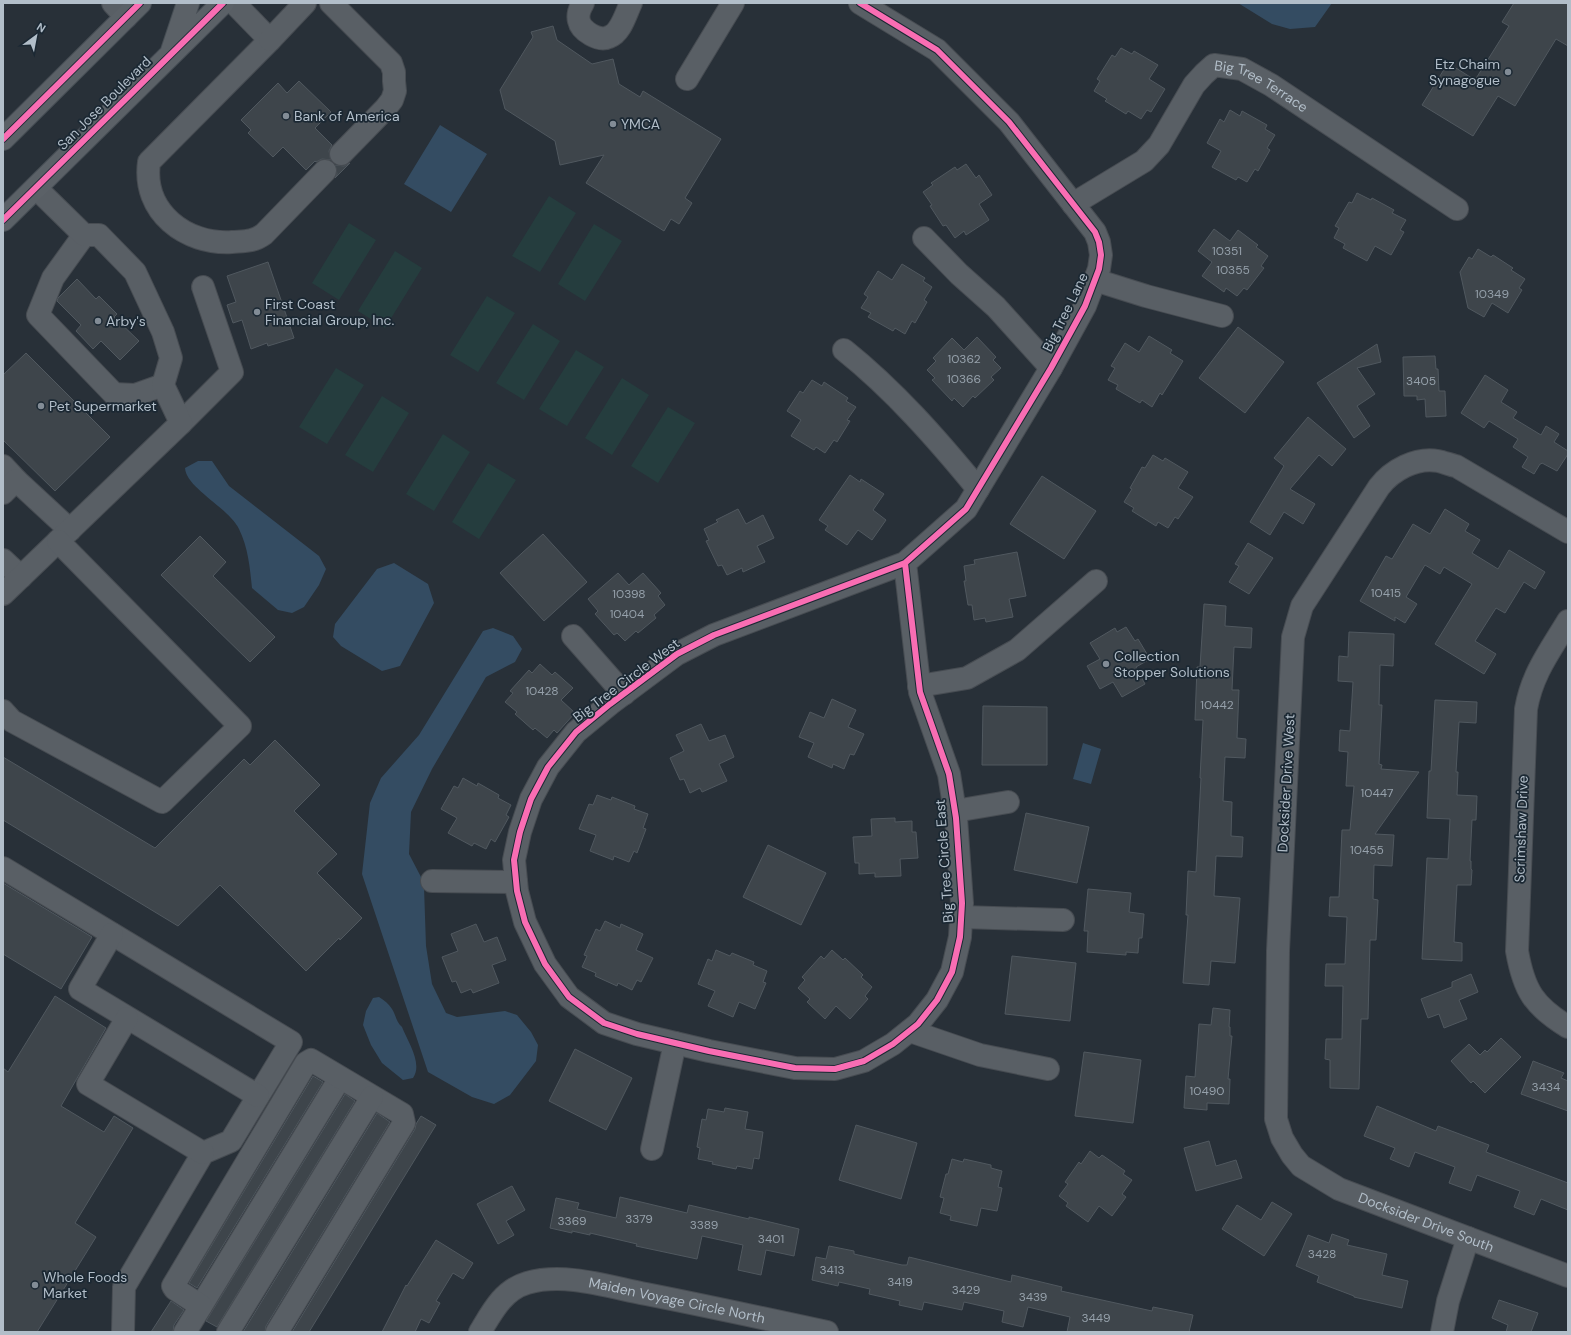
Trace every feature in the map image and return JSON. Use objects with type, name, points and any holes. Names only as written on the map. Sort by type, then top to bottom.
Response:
[{"type":"main road","points":[[171,54],[188,3]]},
{"type":"main road","name":"San Jose Boulevard","points":[[3,220],[223,3]]},
{"type":"main road","points":[[3,139],[127,8]]},
{"type":"street","points":[[234,3],[270,40]]},
{"type":"street","points":[[305,3],[152,158],[149,162],[148,174],[153,198],[162,213],[183,231],[192,236],[202,240],[223,243],[256,240],[264,234],[325,172]]},
{"type":"street","points":[[331,3],[390,63],[394,72],[394,91],[392,100],[341,154]]},
{"type":"street","points":[[583,3],[579,11],[579,22],[585,30],[598,38],[609,38],[617,31],[631,3]]},
{"type":"street","points":[[687,78],[734,3]]},
{"type":"street","name":"Big Tree Lane","points":[[860,3],[938,50],[1009,122],[1094,232],[1099,242],[1101,255],[1099,269],[1085,306],[1051,368],[966,508],[905,563]]},
{"type":"street","name":"Big Tree Terrace","points":[[1073,204],[1144,162],[1160,145],[1194,85],[1214,65],[1242,69],[1271,85],[1457,209]]},
{"type":"street","points":[[36,188],[84,235],[99,235],[135,272],[163,332],[171,358],[163,385],[181,423]]},
{"type":"street","points":[[84,235],[52,278],[38,315],[114,394],[135,396],[163,385]]},
{"type":"street","points":[[924,238],[996,307],[1051,368]]},
{"type":"street","points":[[1095,280],[1146,296],[1222,316]]},
{"type":"street","points":[[3,594],[232,372],[202,287]]},
{"type":"street","points":[[844,350],[864,366],[901,402],[978,489]]},
{"type":"street","name":"Docksider Drive West","points":[[1292,1155],[1282,1138],[1276,1119],[1278,951],[1293,637],[1302,606],[1378,487],[1387,476],[1404,466],[1425,461],[1438,461],[1456,466],[1568,532]]},
{"type":"street","points":[[3,711],[12,721],[162,802],[240,726],[64,535],[8,480]]},
{"type":"street","points":[[3,560],[21,577]]},
{"type":"street","name":"Big Tree Circle East","points":[[709,1051],[795,1068],[835,1069],[864,1061],[893,1044],[918,1024],[937,1000],[952,972],[960,937],[962,917],[956,811],[949,774],[920,692],[905,563]]},
{"type":"street","name":"Big Tree Circle West","points":[[709,1051],[637,1034],[604,1023],[569,997],[545,964],[525,922],[516,882],[514,860],[520,832],[531,799],[548,767],[576,732],[677,654],[714,635],[905,563]]},
{"type":"street","points":[[919,686],[967,678],[1018,650],[1096,581]]},
{"type":"street","name":"Scrimshaw Drive","points":[[1568,621],[1535,675],[1529,692],[1526,709],[1517,951],[1521,974],[1532,997],[1550,1016],[1568,1027]]},
{"type":"street","points":[[573,636],[624,694]]},
{"type":"street","points":[[956,811],[1008,802]]},
{"type":"street","points":[[3,868],[291,1042],[231,1141],[202,1153],[124,1288],[123,1332]]},
{"type":"street","points":[[432,881],[516,882]]},
{"type":"street","points":[[962,917],[1063,920]]},
{"type":"street","points":[[112,934],[80,989],[258,1096]]},
{"type":"street","points":[[127,1018],[88,1084],[202,1153]]},
{"type":"street","points":[[910,1030],[980,1055],[1048,1069]]},
{"type":"street","points":[[652,1149],[675,1043]]},
{"type":"street","points":[[201,1306],[175,1289],[173,1286],[306,1063],[311,1060],[402,1114],[404,1123],[277,1332]]},
{"type":"street","points":[[191,1330],[201,1306],[340,1078]]},
{"type":"street","points":[[228,1332],[372,1097]]},
{"type":"street","name":"Docksider Drive South","points":[[1292,1155],[1302,1166],[1339,1189],[1568,1276]]},
{"type":"street","points":[[1442,1332],[1448,1301],[1468,1238]]},
{"type":"street","name":"Maiden Voyage Circle North","points":[[480,1332],[496,1306],[509,1292],[526,1283],[542,1280],[573,1280],[723,1309],[827,1332]]},
{"type":"green space","points":[[549,196],[576,213],[540,272],[512,256]]},
{"type":"green space","points":[[349,223],[376,240],[339,300],[312,283]]},
{"type":"green space","points":[[594,224],[622,241],[585,301],[558,284]]},
{"type":"green space","points":[[395,251],[422,268],[385,328],[358,311]]},
{"type":"green space","points":[[487,296],[515,313],[478,372],[450,355]]},
{"type":"green space","points":[[533,324],[560,341],[524,400],[496,383]]},
{"type":"green space","points":[[576,350],[604,367],[567,426],[539,409]]},
{"type":"green space","points":[[336,368],[364,385],[327,444],[299,427]]},
{"type":"green space","points":[[622,378],[649,395],[612,455],[585,438]]},
{"type":"green space","points":[[382,396],[409,413],[373,472],[345,455]]},
{"type":"green space","points":[[668,407],[695,423],[658,483],[631,466]]},
{"type":"green space","points":[[443,434],[470,452],[434,511],[406,494]]},
{"type":"green space","points":[[488,463],[516,480],[479,539],[452,522]]},
{"type":"water","points":[[1238,3],[1332,3],[1315,27],[1290,29],[1272,24]]},
{"type":"water","points":[[440,125],[487,154],[451,212],[404,184]]},
{"type":"water","points":[[198,461],[212,461],[229,486],[319,556],[326,569],[319,585],[304,607],[292,613],[278,610],[252,588],[247,550],[239,529],[234,521],[200,491],[187,476],[185,468]]},
{"type":"water","points":[[394,563],[428,584],[434,603],[400,666],[382,671],[341,646],[333,637],[335,624],[377,569]]},
{"type":"water","points":[[493,628],[513,636],[522,649],[515,662],[486,677],[432,769],[411,812],[409,854],[421,877],[424,887],[426,946],[432,984],[446,1013],[457,1017],[505,1011],[517,1015],[531,1032],[538,1045],[536,1061],[510,1095],[494,1104],[472,1097],[428,1072],[362,874],[370,803],[381,778],[419,735],[483,631]]},
{"type":"water","points":[[1083,743],[1101,749],[1091,784],[1073,779]]},
{"type":"water","points":[[379,997],[392,1009],[414,1053],[416,1072],[413,1078],[403,1080],[382,1063],[371,1045],[363,1025],[366,1011],[373,998]]},
{"type":"building","name":"Etz Chaim Synagogue","points":[[1514,3],[1568,3],[1568,46],[1556,39],[1515,106],[1498,96],[1473,136],[1422,105],[1448,63],[1475,80],[1509,26],[1502,22]]},
{"type":"building","name":"YMCA","points":[[553,26],[557,40],[592,64],[613,59],[619,84],[640,97],[643,91],[721,139],[685,198],[692,203],[679,224],[671,219],[664,231],[586,183],[604,155],[560,165],[555,141],[505,109],[500,90],[533,37],[531,32]]},
{"type":"building","points":[[1121,48],[1132,54],[1134,51],[1158,65],[1149,79],[1165,89],[1151,112],[1147,110],[1141,119],[1128,111],[1126,114],[1105,101],[1107,99],[1094,91],[1100,81],[1097,79],[1112,55],[1115,57]]},
{"type":"building","name":"Bank of America","points":[[299,81],[331,112],[315,128],[332,145],[329,151],[331,160],[322,159],[316,162],[315,161],[306,170],[283,147],[273,157],[248,133],[251,130],[241,120],[278,83],[287,93]]},
{"type":"building","points":[[1230,110],[1240,116],[1242,111],[1267,125],[1265,129],[1275,135],[1267,148],[1270,150],[1258,171],[1255,169],[1247,182],[1238,177],[1236,180],[1212,167],[1221,151],[1207,143],[1220,119],[1224,122]]},
{"type":"building","points":[[350,163],[335,178],[337,174],[335,165],[344,166]]},
{"type":"building","points":[[966,164],[976,178],[979,175],[992,195],[979,204],[989,220],[966,235],[964,231],[955,238],[946,225],[943,226],[923,192],[933,185],[931,183],[955,167],[957,170]]},
{"type":"building","points":[[1357,193],[1371,200],[1372,198],[1394,210],[1392,213],[1406,220],[1400,230],[1404,232],[1391,255],[1375,246],[1367,261],[1343,248],[1345,244],[1334,238],[1339,228],[1335,226],[1349,202],[1352,203]]},
{"type":"building","points":[[1214,229],[1230,241],[1238,230],[1258,245],[1256,247],[1268,256],[1261,266],[1264,268],[1247,290],[1244,288],[1237,296],[1226,288],[1224,292],[1202,276],[1212,262],[1198,251]]},
{"type":"building","points":[[1478,249],[1491,257],[1493,255],[1513,268],[1511,270],[1525,279],[1519,288],[1522,290],[1508,313],[1492,303],[1484,317],[1468,308],[1460,272],[1469,257],[1472,259]]},
{"type":"building","name":"First Coast Financial Group, Inc.","points":[[268,262],[294,338],[268,346],[267,343],[251,349],[242,320],[233,323],[227,305],[236,302],[227,276]]},
{"type":"building","points":[[902,264],[925,278],[923,281],[932,287],[924,300],[927,302],[915,323],[912,321],[905,334],[895,328],[893,331],[868,317],[871,313],[861,308],[868,297],[864,294],[878,271],[892,280]]},
{"type":"building","name":"Arby's","points":[[77,279],[96,299],[99,296],[117,314],[114,317],[139,341],[120,360],[101,341],[93,349],[76,331],[81,325],[57,301],[58,298]]},
{"type":"building","points":[[1238,327],[1284,362],[1245,413],[1199,378]]},
{"type":"building","points":[[1149,336],[1172,350],[1170,353],[1183,361],[1162,395],[1160,393],[1152,407],[1142,400],[1140,403],[1116,389],[1118,385],[1108,380],[1115,368],[1111,366],[1125,343],[1139,352]]},
{"type":"building","points":[[977,337],[996,357],[993,360],[1001,368],[991,377],[994,380],[975,398],[973,396],[963,407],[954,398],[952,401],[932,380],[935,378],[927,370],[936,361],[933,358],[952,338],[964,350]]},
{"type":"building","points":[[1377,344],[1381,362],[1357,368],[1375,394],[1357,406],[1370,426],[1354,438],[1317,383]]},
{"type":"building","name":"Pet Supermarket","points":[[26,353],[110,437],[55,491],[3,440],[3,375]]},
{"type":"building","points":[[1435,356],[1436,369],[1438,369],[1439,391],[1445,391],[1446,416],[1426,417],[1425,399],[1417,400],[1417,396],[1404,396],[1403,357]]},
{"type":"building","points":[[1485,375],[1508,390],[1501,402],[1517,412],[1513,418],[1541,435],[1546,426],[1559,434],[1554,442],[1568,451],[1568,454],[1557,471],[1542,463],[1534,474],[1522,467],[1528,457],[1513,447],[1518,439],[1489,421],[1484,428],[1461,413]]},
{"type":"building","points":[[812,380],[822,386],[824,382],[848,398],[846,401],[856,407],[847,420],[850,421],[837,442],[834,440],[825,453],[816,447],[814,450],[791,436],[801,420],[787,411],[800,391],[803,393]]},
{"type":"building","points":[[1308,417],[1346,449],[1332,466],[1319,455],[1290,489],[1315,504],[1303,524],[1284,512],[1270,535],[1250,522],[1284,466],[1274,458]]},
{"type":"building","points":[[1153,455],[1163,461],[1165,458],[1188,472],[1178,488],[1193,497],[1178,519],[1175,517],[1168,528],[1158,522],[1156,526],[1132,511],[1134,508],[1124,502],[1142,467],[1145,468]]},
{"type":"building","points":[[850,475],[860,482],[861,479],[884,494],[873,510],[886,520],[872,540],[858,530],[847,545],[825,530],[828,526],[819,520]]},
{"type":"building","points":[[1042,476],[1096,511],[1064,559],[1010,524]]},
{"type":"building","points":[[738,509],[746,524],[763,515],[774,538],[757,546],[765,562],[743,572],[742,568],[727,575],[722,565],[718,566],[706,541],[709,540],[704,529],[718,522],[716,520]]},
{"type":"building","points":[[1445,509],[1469,524],[1465,531],[1480,540],[1472,553],[1498,569],[1509,550],[1545,572],[1535,589],[1524,582],[1505,613],[1496,608],[1475,641],[1496,654],[1484,674],[1435,644],[1472,584],[1444,567],[1440,574],[1425,565],[1406,597],[1417,604],[1405,623],[1395,617],[1395,621],[1360,601],[1386,556],[1392,559],[1413,524],[1430,534]]},
{"type":"building","points":[[543,534],[587,582],[544,621],[500,573]]},
{"type":"building","points":[[200,536],[226,562],[213,576],[275,637],[250,662],[161,575]]},
{"type":"building","points":[[1248,543],[1273,558],[1249,594],[1229,582],[1239,566],[1235,564]]},
{"type":"building","points":[[1017,552],[1026,596],[1009,599],[1013,617],[986,622],[985,618],[974,620],[972,605],[968,605],[964,581],[966,581],[964,566],[975,564],[974,560]]},
{"type":"building","points":[[618,573],[629,585],[643,573],[661,593],[658,596],[665,605],[654,615],[656,618],[638,633],[636,631],[625,641],[617,633],[614,635],[595,614],[598,611],[588,599]]},
{"type":"building","points":[[1204,604],[1226,606],[1225,626],[1252,628],[1251,648],[1234,647],[1232,690],[1239,690],[1237,738],[1246,739],[1245,758],[1225,757],[1223,801],[1232,802],[1231,836],[1243,837],[1242,857],[1216,856],[1214,896],[1240,898],[1235,963],[1211,961],[1209,985],[1183,983],[1188,915],[1186,915],[1188,871],[1196,872],[1203,720],[1195,720],[1197,667],[1200,667]]},
{"type":"building","points":[[1126,627],[1135,641],[1138,639],[1150,659],[1136,667],[1145,684],[1122,697],[1113,682],[1100,689],[1087,666],[1100,659],[1090,643],[1115,628],[1117,632]]},
{"type":"building","points":[[1349,632],[1394,634],[1393,666],[1380,665],[1379,705],[1382,705],[1379,764],[1382,765],[1381,769],[1419,772],[1375,834],[1394,835],[1392,866],[1374,865],[1373,899],[1378,900],[1376,940],[1370,940],[1368,1019],[1361,1019],[1359,1089],[1330,1088],[1330,1060],[1325,1059],[1326,1039],[1342,1039],[1343,986],[1325,986],[1326,964],[1345,964],[1347,917],[1329,916],[1330,897],[1339,897],[1342,830],[1350,830],[1354,786],[1346,786],[1348,752],[1339,751],[1340,730],[1350,731],[1353,682],[1338,681],[1339,656],[1348,657]]},
{"type":"building","points":[[540,664],[552,675],[555,672],[573,688],[561,700],[575,713],[557,733],[554,730],[547,738],[535,728],[533,730],[515,714],[517,712],[505,702],[513,693],[510,691],[529,670],[532,673]]},
{"type":"building","points":[[832,699],[856,710],[848,727],[864,734],[854,755],[850,754],[844,769],[833,764],[832,768],[808,757],[814,743],[799,737],[810,712],[824,718]]},
{"type":"building","points":[[1435,700],[1477,702],[1476,723],[1459,722],[1456,772],[1458,772],[1457,795],[1477,796],[1476,820],[1472,820],[1470,861],[1472,870],[1471,885],[1457,885],[1454,942],[1462,943],[1462,961],[1422,959],[1427,858],[1448,859],[1450,819],[1427,818]]},
{"type":"building","points":[[983,706],[1047,707],[1047,765],[982,765]]},
{"type":"building","points":[[701,724],[709,741],[725,735],[734,757],[719,764],[727,781],[702,792],[700,788],[690,793],[684,779],[680,780],[670,758],[684,751],[676,735]]},
{"type":"building","points":[[275,740],[320,785],[294,811],[337,854],[317,873],[362,918],[340,940],[339,938],[306,971],[220,885],[178,926],[3,820],[3,757],[155,848],[244,759],[250,765]]},
{"type":"building","points":[[463,778],[477,786],[478,783],[499,795],[498,798],[511,805],[506,815],[509,817],[495,842],[491,839],[486,849],[474,843],[472,846],[448,833],[457,818],[441,809],[454,786],[458,788]]},
{"type":"building","points":[[597,795],[611,800],[612,797],[635,806],[634,809],[648,814],[643,828],[646,829],[637,853],[634,851],[629,862],[614,856],[613,860],[590,851],[596,835],[579,829],[589,804],[593,805]]},
{"type":"building","points":[[1026,813],[1089,827],[1077,883],[1014,870]]},
{"type":"building","points":[[895,818],[895,822],[912,821],[912,832],[916,832],[918,858],[900,859],[901,876],[875,877],[875,873],[859,874],[859,863],[855,863],[853,837],[872,836],[871,819]]},
{"type":"building","points":[[768,845],[826,873],[801,925],[743,897]]},
{"type":"building","points":[[3,883],[92,937],[61,989],[3,954]]},
{"type":"building","points":[[1088,889],[1131,893],[1129,912],[1144,914],[1142,938],[1139,938],[1138,953],[1126,952],[1126,955],[1087,952],[1088,931],[1084,931]]},
{"type":"building","points":[[605,921],[620,928],[621,924],[643,934],[636,950],[653,958],[641,982],[637,980],[632,990],[618,983],[617,986],[595,976],[596,973],[582,967],[587,956],[584,955],[596,929],[600,931]]},
{"type":"building","points":[[476,924],[484,942],[497,937],[506,960],[492,965],[499,983],[473,993],[471,989],[461,993],[456,981],[452,982],[442,957],[458,951],[451,934]]},
{"type":"building","points":[[716,950],[730,956],[732,953],[754,962],[753,965],[767,971],[763,982],[766,983],[755,1009],[739,1002],[733,1017],[708,1006],[715,991],[698,984],[708,959],[712,961]]},
{"type":"building","points":[[832,950],[843,960],[845,958],[863,975],[861,977],[872,987],[865,996],[868,999],[850,1019],[836,1006],[825,1019],[807,1002],[810,999],[798,988],[805,980],[802,977],[821,956],[824,959]]},
{"type":"building","points":[[1012,956],[1076,963],[1070,1021],[1005,1014]]},
{"type":"building","points":[[1471,974],[1478,992],[1459,1000],[1467,1019],[1444,1028],[1439,1014],[1428,1018],[1421,999],[1452,987],[1452,982]]},
{"type":"building","points":[[55,996],[106,1028],[61,1106],[104,1132],[114,1116],[133,1128],[75,1223],[96,1237],[37,1332],[3,1332],[3,1068],[8,1072]]},
{"type":"building","points":[[1213,1008],[1230,1010],[1229,1027],[1230,1036],[1232,1036],[1228,1079],[1230,1079],[1229,1104],[1207,1103],[1207,1110],[1184,1108],[1186,1076],[1195,1077],[1199,1024],[1211,1025]]},
{"type":"building","points":[[1501,1038],[1521,1057],[1485,1093],[1473,1081],[1471,1083],[1451,1061],[1469,1044],[1480,1055],[1485,1050],[1487,1052]]},
{"type":"building","points":[[575,1049],[632,1078],[606,1130],[549,1101]]},
{"type":"building","points":[[1084,1052],[1141,1060],[1133,1123],[1075,1116]]},
{"type":"building","points":[[1533,1061],[1564,1073],[1561,1078],[1568,1081],[1568,1111],[1521,1094]]},
{"type":"building","points":[[313,1076],[323,1082],[197,1288],[189,1283]]},
{"type":"building","points":[[345,1094],[355,1101],[217,1327],[206,1321]]},
{"type":"building","points":[[1377,1106],[1436,1131],[1438,1126],[1489,1145],[1486,1152],[1568,1183],[1568,1210],[1541,1199],[1534,1215],[1514,1207],[1520,1191],[1477,1175],[1471,1191],[1449,1183],[1455,1167],[1415,1152],[1409,1167],[1390,1159],[1395,1148],[1364,1136]]},
{"type":"building","points":[[725,1108],[748,1112],[745,1129],[763,1132],[759,1159],[754,1158],[752,1169],[737,1166],[736,1169],[712,1164],[713,1162],[698,1159],[700,1148],[697,1147],[702,1119],[706,1120],[708,1109],[724,1112]]},
{"type":"building","points":[[377,1113],[390,1122],[266,1326],[265,1332],[243,1332]]},
{"type":"building","points":[[421,1116],[436,1125],[309,1332],[292,1332],[415,1129]]},
{"type":"building","points":[[856,1125],[917,1143],[901,1199],[839,1180]]},
{"type":"building","points":[[1209,1141],[1216,1166],[1236,1160],[1242,1178],[1196,1191],[1184,1148]]},
{"type":"building","points":[[1090,1151],[1099,1158],[1102,1155],[1125,1171],[1123,1174],[1132,1180],[1122,1194],[1126,1197],[1112,1216],[1099,1206],[1088,1222],[1066,1206],[1068,1203],[1059,1196],[1068,1184],[1065,1182],[1079,1162],[1081,1164]]},
{"type":"building","points":[[952,1159],[963,1162],[964,1159],[991,1165],[991,1168],[1002,1171],[998,1187],[1002,1188],[997,1211],[981,1208],[977,1226],[950,1220],[951,1216],[940,1213],[944,1198],[940,1197],[946,1174],[948,1174]]},
{"type":"building","points":[[512,1186],[525,1210],[506,1221],[514,1235],[498,1244],[477,1204]]},
{"type":"building","points":[[620,1197],[687,1213],[689,1205],[799,1229],[794,1256],[766,1250],[761,1275],[738,1270],[743,1245],[702,1236],[697,1259],[636,1246],[637,1244],[590,1233],[590,1235],[572,1231],[572,1233],[550,1228],[556,1198],[579,1203],[577,1209],[616,1218]]},
{"type":"building","points":[[1272,1202],[1292,1214],[1264,1256],[1222,1229],[1237,1205],[1261,1220]]},
{"type":"building","points":[[1332,1234],[1349,1240],[1347,1245],[1387,1254],[1382,1275],[1408,1281],[1402,1308],[1354,1297],[1317,1282],[1319,1276],[1296,1266],[1308,1235],[1329,1243]]},
{"type":"building","points":[[436,1240],[473,1263],[463,1279],[453,1273],[436,1301],[440,1303],[429,1323],[421,1319],[415,1332],[382,1332],[406,1285],[407,1286]]},
{"type":"building","points":[[829,1246],[854,1251],[854,1254],[902,1265],[907,1265],[909,1257],[1011,1282],[1012,1275],[1062,1287],[1061,1291],[1152,1311],[1153,1307],[1193,1315],[1189,1332],[1067,1332],[1070,1317],[1028,1307],[1023,1327],[1002,1322],[1004,1311],[964,1302],[962,1310],[924,1302],[922,1310],[899,1305],[900,1301],[869,1294],[870,1289],[839,1282],[838,1286],[812,1280],[816,1257],[826,1259]]},
{"type":"building","points":[[1499,1300],[1538,1313],[1531,1332],[1506,1332],[1508,1325],[1492,1318]]},
{"type":"building","points":[[171,1301],[184,1310],[174,1325],[173,1332],[151,1332]]},
{"type":"cycle path","points":[[3,139],[140,3]]},
{"type":"cycle path","points":[[3,220],[223,3]]},
{"type":"cycle path","points":[[860,3],[937,50],[1009,122],[1095,232],[1099,242],[1101,255],[1099,269],[1085,306],[1051,368],[966,509],[905,563],[714,635],[677,654],[610,704],[576,732],[548,767],[531,799],[520,832],[514,860],[517,891],[525,922],[545,964],[569,997],[604,1023],[637,1034],[709,1051],[795,1068],[835,1069],[864,1061],[893,1044],[918,1024],[937,1000],[952,972],[960,937],[962,903],[956,818],[949,774],[920,692],[905,563]]},
{"type":"place","name":"Etz Chaim Synagogue","points":[[1508,72]]},
{"type":"place","name":"Bank of America","points":[[286,116]]},
{"type":"place","name":"YMCA","points":[[613,124]]},
{"type":"place","name":"First Coast Financial Group, Inc.","points":[[257,312]]},
{"type":"place","name":"Arby's","points":[[98,321]]},
{"type":"place","name":"Pet Supermarket","points":[[41,406]]},
{"type":"place","name":"Collection Stopper Solutions","points":[[1106,664]]},
{"type":"place","name":"Whole Foods Market","points":[[35,1285]]}]
